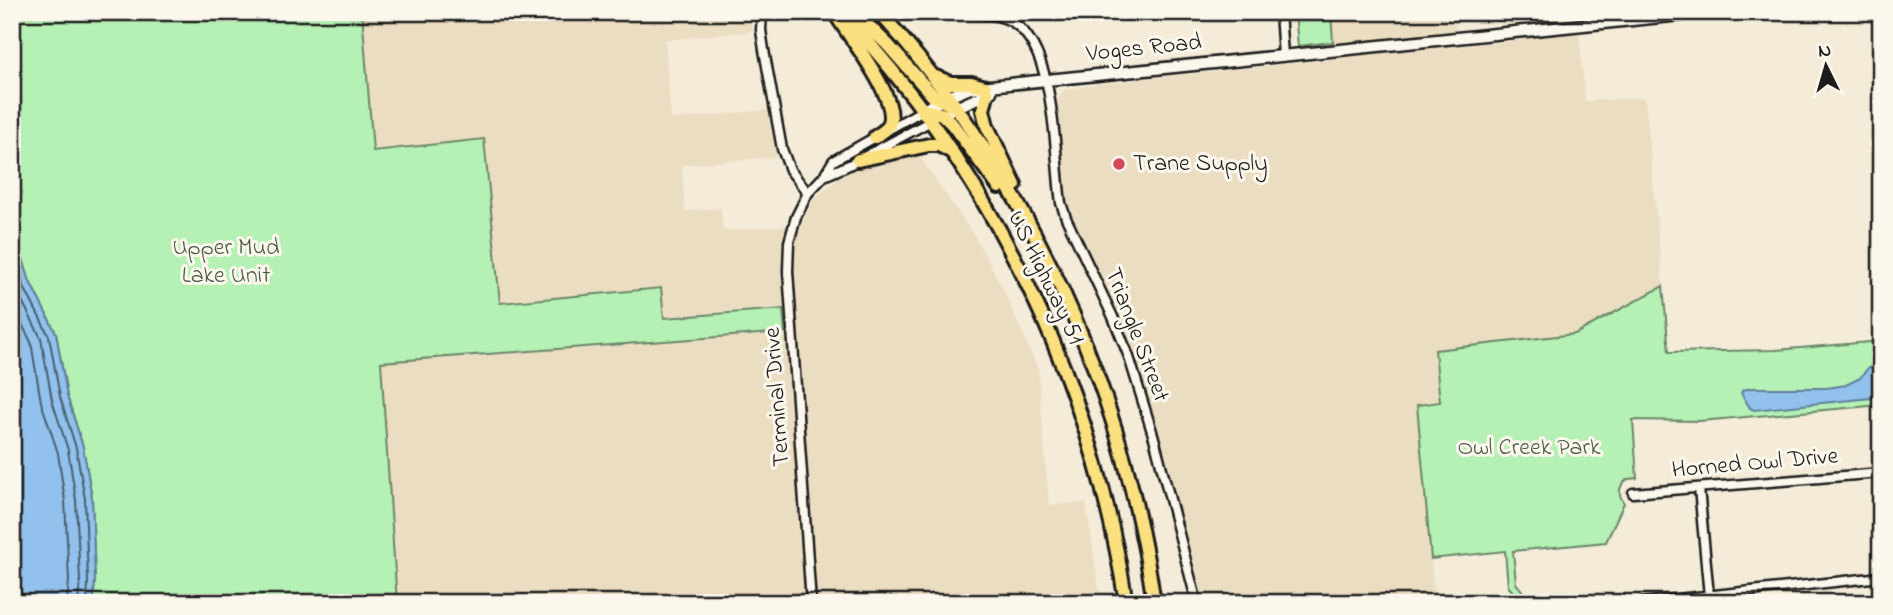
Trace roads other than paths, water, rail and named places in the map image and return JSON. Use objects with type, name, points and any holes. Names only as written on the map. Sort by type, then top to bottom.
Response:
[{"type":"main road","points":[[835,12],[887,97],[891,116],[889,126],[875,137]]},
{"type":"main road","name":"US Highway 51","points":[[841,12],[878,54],[940,108],[1007,200],[1024,216],[1031,228],[1075,319],[1115,428],[1138,513],[1154,603]]},
{"type":"main road","points":[[854,12],[887,44],[933,96],[940,108]]},
{"type":"main road","points":[[879,12],[932,76],[940,108]]},
{"type":"main road","points":[[932,76],[951,83],[971,83],[986,90],[983,110],[988,126],[1022,201],[1031,228]]},
{"type":"main road","name":"US Highway 51","points":[[940,108],[953,152],[1014,255],[1062,361],[1087,431],[1104,492],[1126,603]]},
{"type":"main road","points":[[858,160],[929,145],[939,145],[953,152]]},
{"type":"street","points":[[762,12],[761,30],[782,149],[790,170],[808,193]]},
{"type":"street","name":"Triangle Street","points":[[956,12],[992,15],[1014,23],[1032,44],[1047,81],[1061,203],[1129,357],[1154,438],[1197,603]]},
{"type":"street","points":[[1280,12],[1283,56]]},
{"type":"street","name":"Voges Road","points":[[940,108],[1000,85],[1710,12]]},
{"type":"street","name":"Terminal Drive","points":[[824,176],[858,160],[940,108]]},
{"type":"street","name":"Terminal Drive","points":[[811,603],[788,271],[791,231],[808,193],[824,176],[833,161],[875,137],[940,108]]},
{"type":"street","name":"Horned Owl Drive","points":[[1633,493],[1881,472]]},
{"type":"street","points":[[1699,488],[1709,596]]},
{"type":"street","points":[[1640,603],[1881,577]]},
{"type":"water","points":[[12,233],[18,243],[30,282],[56,333],[67,396],[83,447],[92,498],[95,581],[93,603],[12,603]]},
{"type":"water","points":[[1881,365],[1881,397],[1754,410],[1741,393],[1751,388],[1827,388],[1846,385],[1860,378],[1868,368]]},
{"type":"place","name":"Trane Supply","points":[[1119,164]]},
{"type":"park label","name":"Upper Mud Lake Unit","points":[[226,262]]},
{"type":"park label","name":"Owl Creek Park","points":[[1529,448]]}]
